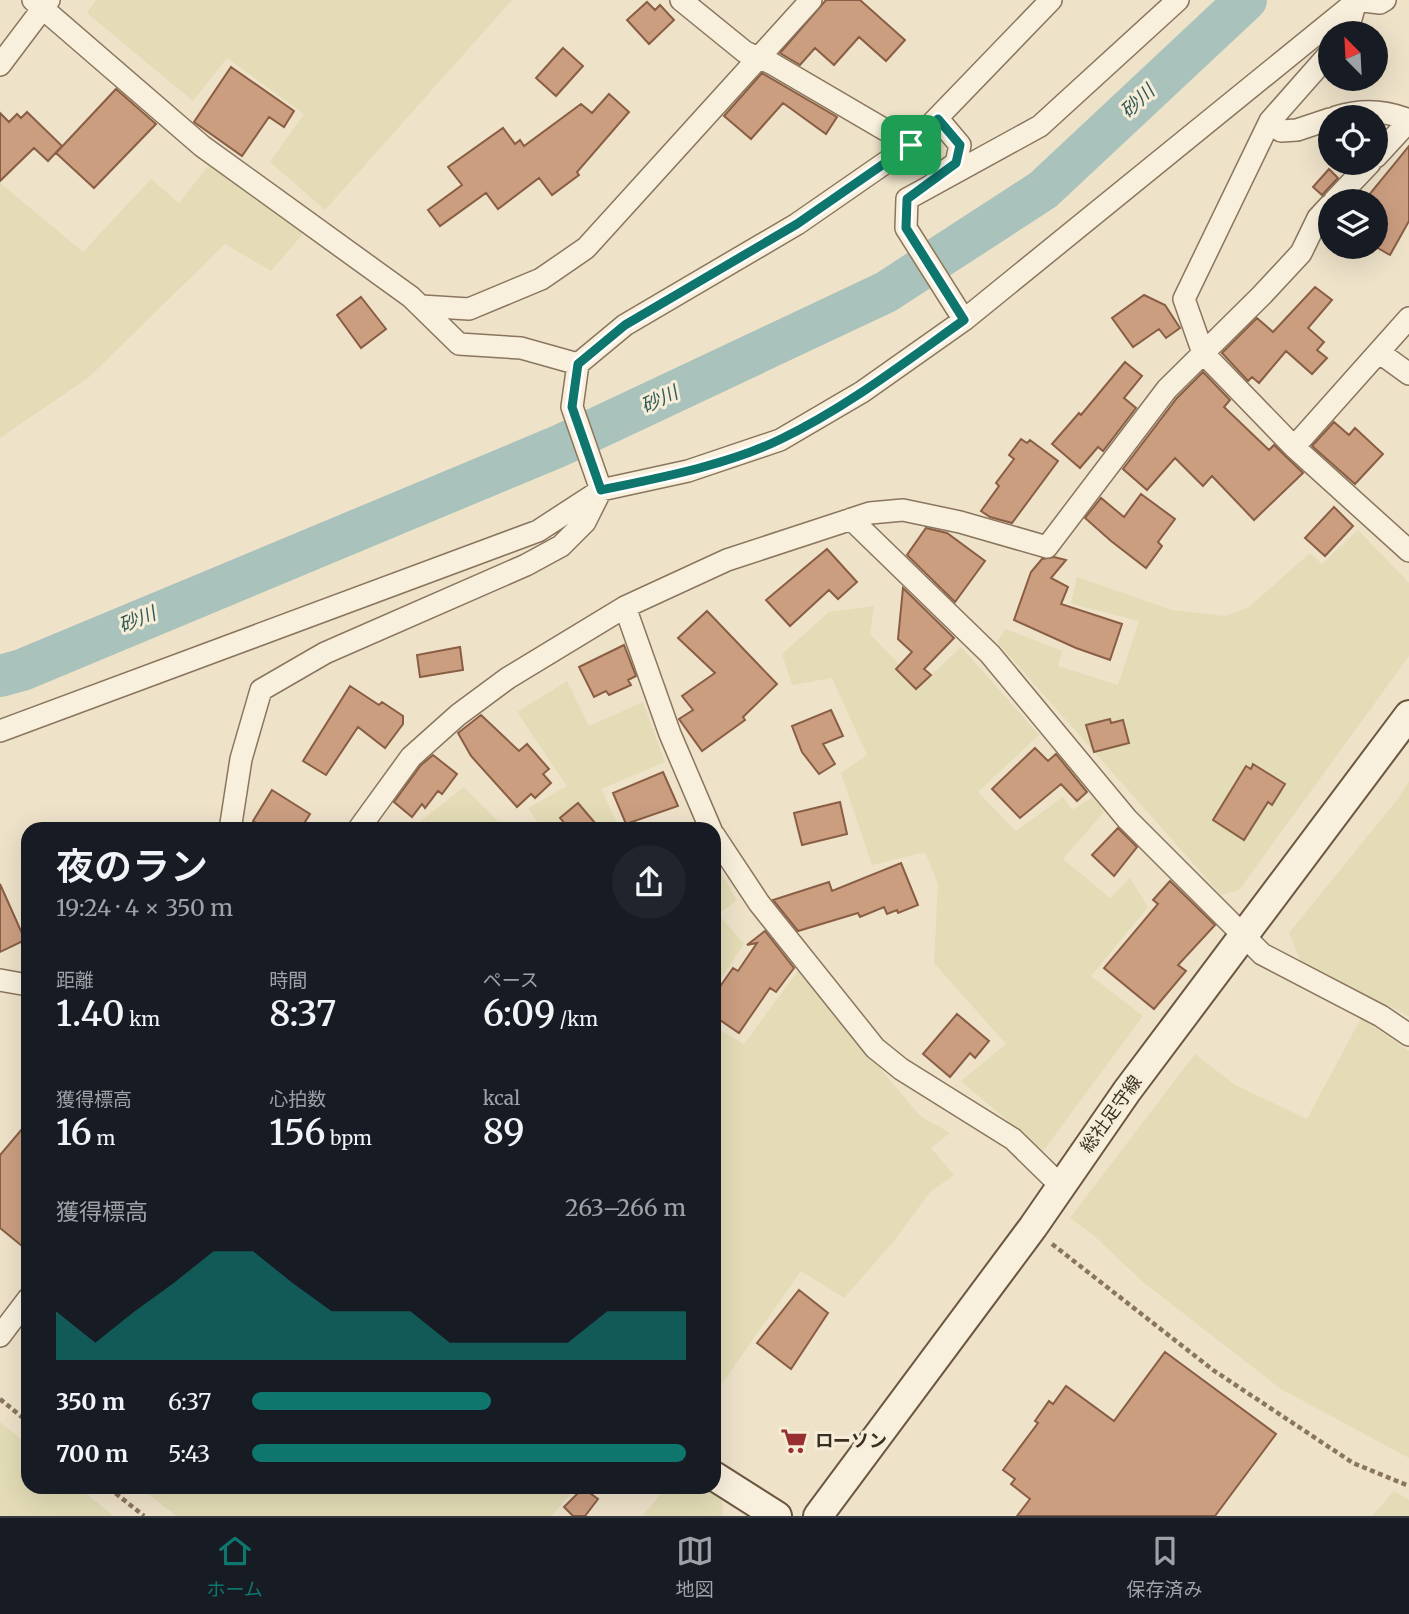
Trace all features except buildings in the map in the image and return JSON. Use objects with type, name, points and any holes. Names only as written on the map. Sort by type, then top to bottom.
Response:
[{"type":"main road","name":"総社足守線","points":[[818,1516],[1033,1227],[1060,1185],[1244,934],[1409,715]]},
{"type":"main road","points":[[721,1480],[777,1516]]},
{"type":"street","points":[[681,0],[745,52],[911,145]]},
{"type":"street","points":[[421,306],[469,309],[541,279],[586,248],[811,0]]},
{"type":"street","points":[[231,822],[241,759],[261,690],[325,653],[526,565],[561,545],[585,522],[598,481],[572,407],[578,364],[625,325],[797,224],[911,145],[1051,0]]},
{"type":"street","points":[[907,199],[1040,126],[1178,0]]},
{"type":"street","points":[[1351,21],[1356,0]]},
{"type":"street","points":[[0,731],[538,531],[598,481],[688,471],[780,440],[862,392],[964,320],[1356,0],[1380,3],[1385,0]]},
{"type":"street","points":[[0,65],[45,7],[202,146],[421,306],[459,344],[521,348],[578,364]]},
{"type":"street","points":[[1318,67],[1270,121],[1184,299],[1203,353],[1294,447],[1409,551]]},
{"type":"street","points":[[1388,113],[1409,121],[1388,144]]},
{"type":"street","points":[[907,199],[956,163],[960,145],[938,119]]},
{"type":"street","points":[[1270,121],[1281,131],[1318,123]]},
{"type":"street","points":[[1345,189],[1359,175]]},
{"type":"street","points":[[907,199],[906,228],[964,320]]},
{"type":"street","points":[[364,822],[411,757],[458,715],[508,678],[625,607],[727,561],[870,513],[903,510],[960,522],[1047,547],[1167,389],[1301,253],[1318,218]]},
{"type":"street","points":[[1294,447],[1409,318]]},
{"type":"street","points":[[1380,353],[1409,374]]},
{"type":"street","points":[[851,519],[990,654],[1127,819],[1262,954],[1381,1016],[1409,1035]]},
{"type":"street","points":[[625,607],[670,734],[708,822]]},
{"type":"street","points":[[721,846],[759,903],[875,1048],[901,1069],[1013,1139],[1060,1185]]},
{"type":"street","points":[[0,980],[21,984]]},
{"type":"street","points":[[0,1336],[21,1308]]},
{"type":"path","points":[[1033,1227],[1213,1370],[1353,1463],[1409,1486]]},
{"type":"path","points":[[0,1399],[21,1416]]},
{"type":"path","points":[[116,1494],[144,1516]]},
{"type":"shaded area","points":[[96,0],[512,0],[325,210],[270,162],[304,114],[227,58],[193,101],[87,13]]},
{"type":"shaded area","points":[[212,161],[308,228],[271,271],[225,244],[89,377],[0,438],[0,183],[83,252],[151,179],[179,203]]},
{"type":"shaded area","points":[[1358,530],[1409,583],[1409,656],[1239,890],[1221,895],[997,642],[1006,629],[1062,651],[1058,666],[1118,685],[1139,621],[1071,604],[1077,577],[1172,610],[1225,616],[1248,608],[1310,553],[1322,564]]},
{"type":"shaded area","points":[[874,606],[870,634],[920,686],[961,647],[1039,735],[978,792],[1016,831],[1063,797],[1072,810],[1093,797],[1104,812],[1063,859],[1110,898],[1130,878],[1148,907],[1091,976],[1143,1016],[1043,1151],[961,1081],[1006,1044],[934,963],[938,884],[925,852],[872,865],[841,773],[867,755],[832,678],[792,685],[782,654],[829,612]]},
{"type":"shaded area","points":[[567,681],[589,726],[643,702],[665,762],[601,789],[617,822],[537,822],[528,808],[567,786],[517,712]]},
{"type":"shaded area","points":[[1409,781],[1409,1016],[1301,962],[1289,933],[1397,800]]},
{"type":"shaded area","points":[[464,787],[498,822],[419,822]]},
{"type":"shaded area","points":[[721,873],[737,900],[721,912]]},
{"type":"shaded area","points":[[721,917],[744,944],[721,978]]},
{"type":"shaded area","points":[[798,971],[920,1116],[950,1133],[931,1148],[954,1175],[930,1192],[894,1241],[844,1298],[801,1271],[721,1385],[721,1031],[744,1044]]},
{"type":"shaded area","points":[[1361,1018],[1409,1051],[1409,1458],[1281,1389],[1143,1282],[1092,1234],[1070,1218],[1195,1054],[1235,1085],[1307,1119]]},
{"type":"shaded area","points":[[0,1422],[21,1439],[21,1494],[86,1494],[114,1516],[0,1516]]},
{"type":"shaded area","points":[[1394,1491],[1409,1500],[1409,1516],[1372,1516]]},
{"type":"shaded area","points":[[148,1494],[570,1494],[552,1516],[176,1516]]},
{"type":"shaded area","points":[[661,1494],[714,1494],[722,1499],[723,1516],[642,1516]]},
{"type":"waterway","name":"砂川","points":[[0,676],[22,670],[559,446],[886,292],[1043,190],[1246,0]]},
{"type":"place","name":"ローソン","points":[[794,1441]]},
{"type":"route","points":[[938,119],[960,145],[956,163],[907,199],[906,228],[964,320],[862,392],[780,440],[688,471],[601,490],[572,407],[578,364],[625,325],[797,224],[911,145],[938,119]]}]
